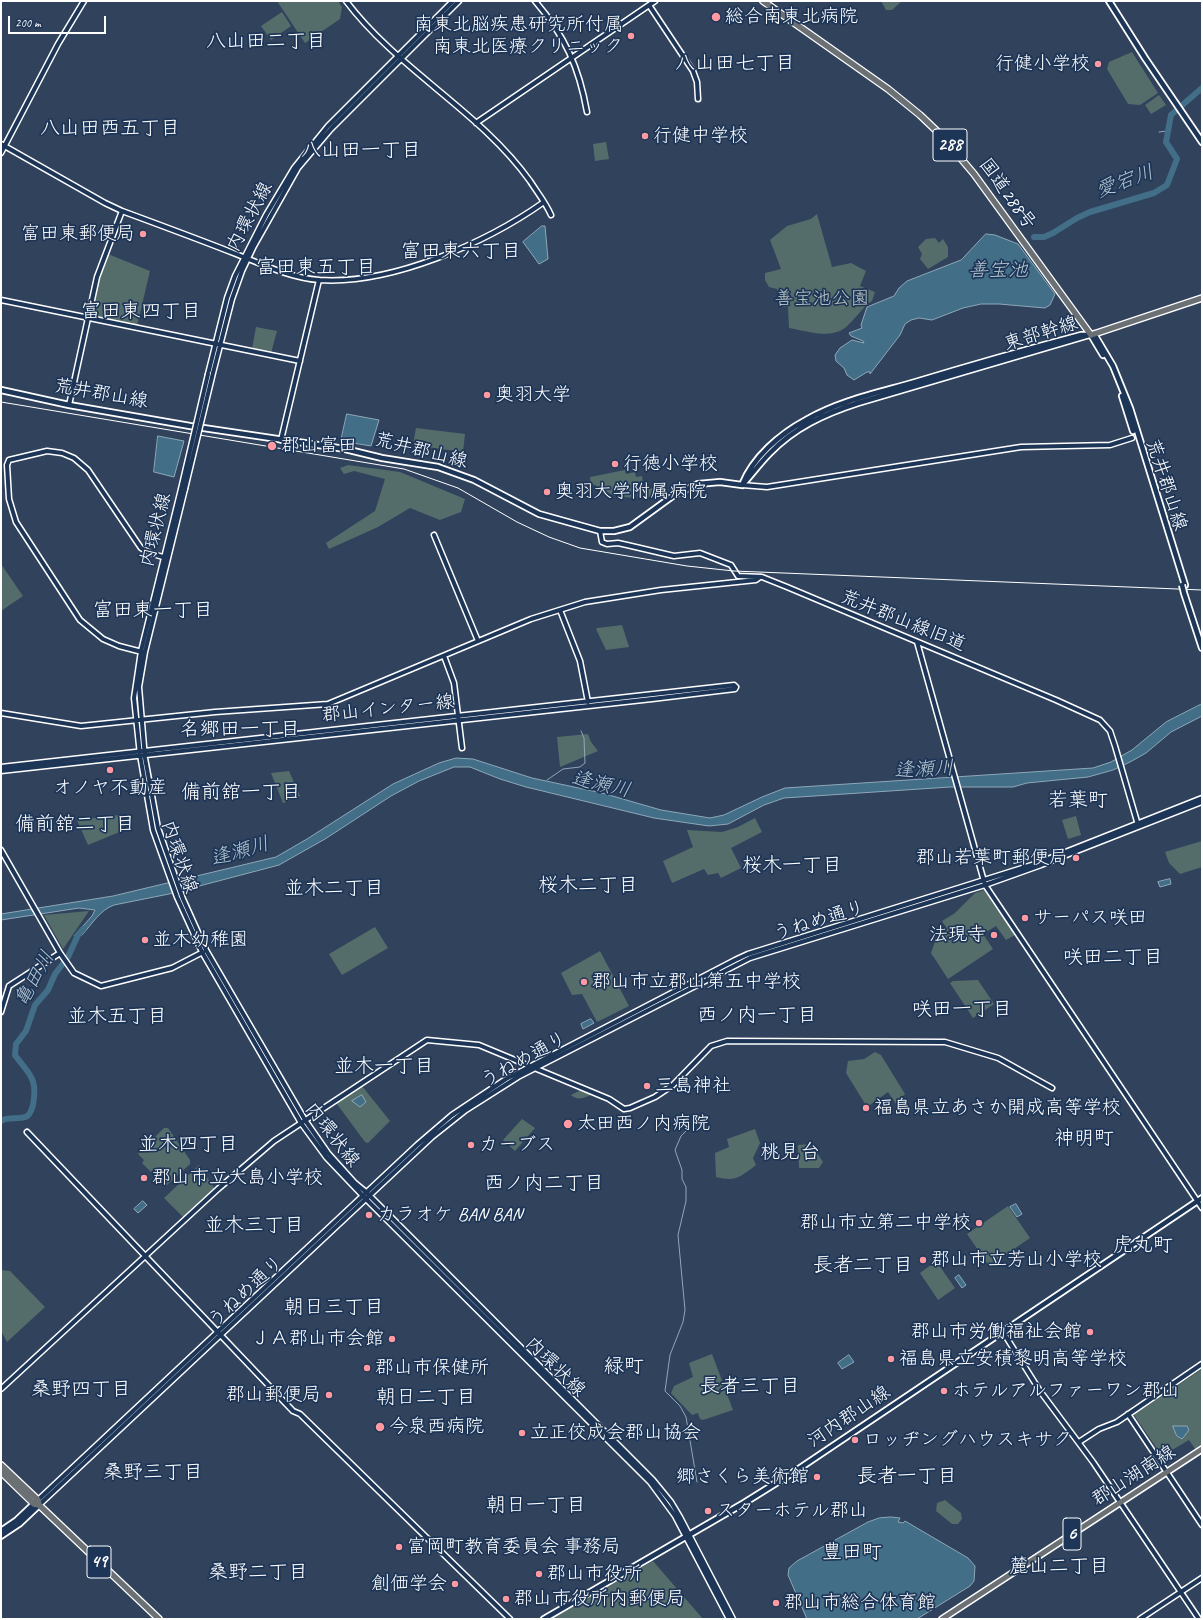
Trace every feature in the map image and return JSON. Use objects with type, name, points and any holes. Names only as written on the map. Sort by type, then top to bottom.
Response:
[{"type":"highway","name":"国道288号","points":[[763,1],[888,89],[920,115],[942,136],[974,174],[1093,334]]},
{"type":"highway","name":"国道288号","points":[[770,1],[912,104],[947,137],[978,175],[1093,334]]},
{"type":"highway","points":[[1093,334],[1202,298]]},
{"type":"highway","name":"49","points":[[1,1465],[159,1619]]},
{"type":"highway","name":"49","points":[[1,1472],[37,1500]]},
{"type":"main road","points":[[1110,1],[1145,58],[1202,142]]},
{"type":"main road","name":"東部幹線","points":[[742,485],[748,471],[774,443],[796,426],[823,411],[866,396],[1019,351],[1081,335],[1093,334]]},
{"type":"main road","name":"荒井郡山線","points":[[1093,334],[1113,366],[1130,408],[1183,585],[1202,640]]},
{"type":"main road","name":"荒井郡山線","points":[[1,390],[70,405],[190,426],[345,449],[382,458],[438,467],[474,480],[538,514],[600,531],[614,531],[630,527],[674,496],[698,484],[720,482],[742,485]]},
{"type":"main road","name":"荒井郡山線","points":[[1186,593],[1202,648]]},
{"type":"main road","name":"河内郡山線","points":[[544,1619],[797,1470],[1202,1198]]},
{"type":"main road","name":"郡山湖南線","points":[[942,1619],[1202,1449]]},
{"type":"main road","points":[[1,1531],[37,1500]]},
{"type":"main road","points":[[1,1536],[19,1524],[37,1500]]},
{"type":"street","points":[[1,153],[3,145],[73,16],[84,1]]},
{"type":"street","points":[[346,1],[358,16],[402,60],[476,123],[514,160],[551,214]]},
{"type":"street","name":"内環状線","points":[[453,1],[310,147],[285,181],[246,258],[228,298],[211,374],[143,652],[139,687],[138,720],[142,753],[158,828],[177,897],[204,951],[303,1121],[326,1156],[653,1480],[671,1502],[729,1619]]},
{"type":"street","points":[[246,258],[286,187],[306,158],[331,129],[402,60],[459,1]]},
{"type":"street","points":[[535,1],[561,35],[572,58],[587,112]]},
{"type":"street","points":[[476,123],[655,1]]},
{"type":"street","points":[[649,5],[693,71],[697,82],[698,99]]},
{"type":"street","points":[[3,145],[122,211],[289,274],[319,280],[366,278],[402,270],[494,234],[544,202]]},
{"type":"street","points":[[70,405],[97,277],[122,211]]},
{"type":"street","points":[[281,440],[319,280]]},
{"type":"street","points":[[1,300],[300,361]]},
{"type":"street","points":[[742,485],[767,487],[1021,446],[1110,444],[1132,438]]},
{"type":"street","points":[[143,652],[119,646],[103,639],[88,629],[76,614],[16,522],[10,499],[7,465],[9,460],[47,451],[62,453],[74,458],[88,470],[139,544],[150,553],[166,558]]},
{"type":"street","name":"荒井郡山線旧道","points":[[600,531],[602,542],[607,544],[618,543],[674,556],[700,553],[731,565],[738,576],[760,577],[1060,701],[1100,720],[1110,732],[1138,825]]},
{"type":"street","points":[[434,535],[478,641]]},
{"type":"street","points":[[1,713],[78,726],[328,704],[531,619],[560,610],[597,600],[756,580],[760,577]]},
{"type":"street","points":[[560,610],[580,660],[588,702]]},
{"type":"street","points":[[917,642],[984,883],[1202,1208]]},
{"type":"street","points":[[444,656],[454,683],[462,748]]},
{"type":"street","points":[[734,685],[736,687],[735,689],[720,691],[588,702],[734,685]]},
{"type":"street","name":"郡山インター線","points":[[1,767],[459,718],[588,702]]},
{"type":"street","points":[[1,771],[142,753]]},
{"type":"street","points":[[1138,825],[1202,798]]},
{"type":"street","points":[[1138,825],[1202,802]]},
{"type":"street","name":"うねめ通り","points":[[366,1195],[454,1119],[492,1092],[535,1068],[750,958],[984,883],[1138,825]]},
{"type":"street","points":[[1,850],[61,955],[74,973],[101,986],[172,968],[204,951]]},
{"type":"street","name":"内環状線","points":[[171,873],[204,951]]},
{"type":"street","name":"うねめ通り","points":[[37,1500],[219,1333],[447,1118],[492,1088],[529,1066],[748,954],[984,883]]},
{"type":"street","points":[[1,1012],[10,986],[61,955]]},
{"type":"street","points":[[1,1389],[238,1171],[274,1141],[426,1040],[479,1045],[609,1099],[624,1109],[647,1101],[666,1090],[685,1074],[708,1048],[720,1042],[945,1042],[998,1058],[1052,1088]]},
{"type":"street","points":[[27,1132],[293,1411],[300,1414],[320,1433],[510,1619]]},
{"type":"street","points":[[1002,1332],[1049,1403],[1079,1442],[1199,1619]]},
{"type":"street","name":"うねめ通り","points":[[37,1500],[219,1333]]},
{"type":"street","points":[[1079,1442],[1098,1429],[1117,1422],[1202,1364]]},
{"type":"street","points":[[1128,1414],[1202,1525]]},
{"type":"street","name":"内環状線","points":[[687,1536],[733,1619]]},
{"type":"street","points":[[1140,1619],[1202,1578]]},
{"type":"green space","points":[[277,1],[338,1],[342,7],[340,19],[305,43]]},
{"type":"green space","points":[[881,1],[902,1],[892,10],[886,10]]},
{"type":"green space","points":[[282,12],[291,26],[271,40],[261,26]]},
{"type":"green space","points":[[1132,52],[1158,93],[1140,105],[1128,104],[1107,69],[1109,62]]},
{"type":"green space","points":[[1159,95],[1166,105],[1151,114],[1145,105]]},
{"type":"green space","points":[[606,142],[609,159],[595,161],[593,144]]},
{"type":"green space","name":"善宝池公園","points":[[817,214],[832,267],[851,263],[866,271],[860,286],[875,292],[872,301],[846,327],[840,331],[826,334],[789,328],[788,307],[783,307],[777,289],[769,287],[765,280],[765,273],[781,269],[770,240],[787,226],[811,219]]},
{"type":"green space","points":[[935,238],[939,243],[943,239],[948,247],[948,257],[928,269],[920,259],[922,254],[918,247],[926,239]]},
{"type":"green space","points":[[108,254],[150,271],[137,326],[91,316],[93,300]]},
{"type":"green space","points":[[256,327],[277,331],[271,353],[252,349]]},
{"type":"green space","points":[[416,428],[465,434],[463,452],[413,445]]},
{"type":"green space","points":[[348,465],[400,472],[465,499],[461,512],[440,520],[410,508],[378,527],[329,549],[326,543],[375,511],[385,479],[354,471],[344,474],[340,468]]},
{"type":"green space","points":[[625,470],[626,474],[635,472],[636,477],[642,476],[644,489],[635,490],[636,498],[614,496],[591,483],[590,477]]},
{"type":"green space","points":[[652,488],[654,496],[638,499],[637,491]]},
{"type":"green space","points":[[1,564],[23,596],[1,611]]},
{"type":"green space","points":[[622,625],[629,647],[606,650],[596,629]]},
{"type":"green space","points":[[588,734],[591,742],[598,751],[560,767],[557,737]]},
{"type":"green space","points":[[289,771],[300,796],[283,803],[271,773]]},
{"type":"green space","points":[[119,815],[122,831],[88,845],[77,820]]},
{"type":"green space","points":[[1076,816],[1081,835],[1068,839],[1062,820]]},
{"type":"green space","points":[[755,818],[762,832],[731,848],[741,868],[721,878],[718,873],[708,875],[704,869],[672,883],[663,861],[693,847],[687,830],[722,832],[738,827]]},
{"type":"green space","points":[[1202,841],[1202,867],[1180,874],[1169,863],[1165,852]]},
{"type":"green space","points":[[984,890],[1015,935],[1006,940],[996,926],[983,934],[993,949],[948,979],[931,953],[936,939],[946,927],[942,921],[955,913],[975,893]]},
{"type":"green space","points":[[89,911],[63,949],[44,915]]},
{"type":"green space","points":[[375,927],[388,948],[342,975],[329,954]]},
{"type":"green space","points":[[600,951],[629,1006],[597,1022],[582,994],[572,995],[561,973]]},
{"type":"green space","points":[[978,980],[994,1004],[973,1018],[950,983],[953,981]]},
{"type":"green space","points":[[875,1052],[881,1055],[905,1094],[896,1104],[888,1092],[867,1107],[846,1073],[848,1061],[864,1059]]},
{"type":"green space","points":[[362,1086],[390,1121],[368,1143],[365,1142],[337,1104],[338,1101]]},
{"type":"green space","points":[[581,1090],[592,1094],[582,1098],[576,1098],[571,1095]]},
{"type":"green space","points":[[522,1119],[535,1128],[515,1151],[503,1140]]},
{"type":"green space","points":[[164,1128],[168,1128],[190,1160],[190,1164],[166,1186],[142,1163],[144,1160],[138,1154]]},
{"type":"green space","points":[[755,1129],[760,1143],[753,1158],[756,1165],[746,1173],[733,1179],[716,1177],[715,1153],[729,1147],[727,1139]]},
{"type":"green space","points":[[811,1144],[823,1162],[819,1168],[799,1168],[798,1145]]},
{"type":"green space","points":[[199,1165],[214,1188],[183,1217],[164,1198]]},
{"type":"green space","points":[[1008,1206],[1030,1238],[989,1266],[967,1234]]},
{"type":"green space","points":[[936,1261],[955,1288],[938,1300],[920,1273]]},
{"type":"green space","points":[[1,1270],[10,1271],[45,1307],[7,1342],[1,1331]]},
{"type":"green space","points":[[712,1354],[733,1410],[703,1420],[700,1419],[698,1413],[692,1415],[671,1393],[674,1386],[693,1377],[689,1363]]},
{"type":"green space","points":[[1202,1369],[1202,1447],[1196,1450],[1189,1440],[1162,1456],[1134,1415]]},
{"type":"green space","points":[[945,1500],[961,1513],[962,1519],[958,1524],[952,1524],[936,1511],[937,1503]]},
{"type":"green space","points":[[653,1561],[703,1619],[552,1619]]},
{"type":"water","points":[[542,226],[545,226],[548,259],[539,264],[523,242]]},
{"type":"water","name":"善宝池","points":[[986,234],[995,235],[1018,244],[1055,294],[1050,305],[1045,308],[981,304],[963,308],[932,320],[919,318],[911,320],[905,324],[900,335],[870,374],[870,372],[867,372],[854,380],[847,375],[844,368],[836,361],[835,355],[840,348],[852,340],[864,343],[863,341],[851,336],[849,333],[862,328],[861,325],[867,307],[894,296],[899,288],[907,281],[961,260]]},
{"type":"water","points":[[347,414],[379,420],[371,446],[341,441]]},
{"type":"water","points":[[158,436],[184,441],[174,477],[154,472]]},
{"type":"water","points":[[1202,704],[1202,716],[1171,732],[1146,753],[1113,770],[1088,777],[1027,783],[1013,787],[950,787],[784,798],[764,805],[728,824],[709,826],[654,818],[526,787],[500,779],[470,767],[454,767],[419,781],[391,796],[325,839],[279,865],[169,894],[114,905],[104,910],[82,935],[74,936],[92,916],[95,910],[79,908],[1,920],[1,914],[113,896],[276,857],[393,784],[439,763],[456,758],[473,759],[532,778],[602,793],[661,810],[710,818],[724,815],[785,788],[1093,768],[1111,762],[1132,750],[1166,722]]},
{"type":"water","points":[[1170,879],[1171,884],[1160,887],[1158,882]]},
{"type":"water","points":[[591,1019],[594,1023],[583,1029],[581,1024]]},
{"type":"water","points":[[362,1095],[366,1102],[360,1107],[352,1101]]},
{"type":"water","points":[[143,1201],[147,1205],[138,1213],[134,1209]]},
{"type":"water","points":[[1016,1204],[1022,1214],[1017,1217],[1010,1207]]},
{"type":"water","points":[[959,1275],[966,1285],[962,1288],[955,1278]]},
{"type":"water","points":[[849,1355],[854,1362],[842,1369],[838,1363]]},
{"type":"water","points":[[1173,1426],[1187,1426],[1189,1430],[1182,1439],[1177,1436]]},
{"type":"water","points":[[879,1518],[900,1518],[898,1522],[903,1523],[905,1521],[968,1558],[975,1566],[974,1581],[970,1586],[917,1619],[807,1619],[788,1575],[789,1568],[797,1561],[868,1522]]},
{"type":"waterway","name":"愛宕川","points":[[1034,237],[1044,237],[1090,212],[1154,193],[1167,185],[1177,159],[1166,142],[1171,115],[1202,88]]},
{"type":"waterway","name":"愛宕川","points":[[1159,132],[1167,131]]},
{"type":"waterway","name":"逢瀬川","points":[[547,780],[563,769],[580,767],[585,763],[584,738],[581,731]]},
{"type":"waterway","name":"亀田川","points":[[1,1121],[25,1117],[31,1110],[34,1096],[33,1082],[28,1072],[15,1055],[16,1044],[26,1031],[35,1005],[48,990],[55,974],[68,957],[78,935],[83,929]]},
{"type":"waterway","points":[[687,1123],[688,1129],[681,1136],[675,1150],[682,1170],[682,1179],[686,1187],[686,1201],[678,1235],[685,1310],[683,1322],[670,1355],[665,1391],[680,1406],[686,1417],[697,1482]]},
{"type":"railway","points":[[1,402],[404,469],[458,488],[517,522],[549,537],[580,548],[687,566],[734,571],[1202,590]]},
{"type":"place","name":"総合南東北病院","points":[[716,17]]},
{"type":"place","name":"南東北脳疾患研究所付属 南東北医療クリニック","points":[[631,36]]},
{"type":"place","name":"行健小学校","points":[[1098,64]]},
{"type":"place","name":"行健中学校","points":[[645,136]]},
{"type":"place","name":"富田東郵便局","points":[[143,234]]},
{"type":"place","name":"奥羽大学","points":[[487,395]]},
{"type":"place","name":"郡山富田","points":[[272,446]]},
{"type":"place","name":"行徳小学校","points":[[615,464]]},
{"type":"place","name":"奥羽大学附属病院","points":[[547,492]]},
{"type":"place","name":"オノヤ不動産","points":[[110,770]]},
{"type":"place","name":"郡山若葉町郵便局","points":[[1076,858]]},
{"type":"place","name":"サーパス咲田","points":[[1025,918]]},
{"type":"place","name":"法現寺","points":[[994,935]]},
{"type":"place","name":"並木幼稚園","points":[[145,940]]},
{"type":"place","name":"郡山市立郡山第五中学校","points":[[584,982]]},
{"type":"place","name":"三島神社","points":[[647,1086]]},
{"type":"place","name":"福島県立あさか開成高等学校","points":[[866,1108]]},
{"type":"place","name":"太田西ノ内病院","points":[[568,1124]]},
{"type":"place","name":"カーブス","points":[[471,1145]]},
{"type":"place","name":"郡山市立大島小学校","points":[[144,1178]]},
{"type":"place","name":"カラオケ BAN BAN","points":[[369,1215]]},
{"type":"place","name":"郡山市立第二中学校","points":[[979,1223]]},
{"type":"place","name":"郡山市立芳山小学校","points":[[923,1260]]},
{"type":"place","name":"郡山市労働福祉会館","points":[[1090,1332]]},
{"type":"place","name":"ＪＡ郡山市会館","points":[[392,1339]]},
{"type":"place","name":"福島県立安積黎明高等学校","points":[[891,1359]]},
{"type":"place","name":"郡山市保健所","points":[[367,1368]]},
{"type":"place","name":"ホテルアルファーワン郡山","points":[[944,1391]]},
{"type":"place","name":"郡山郵便局","points":[[329,1395]]},
{"type":"place","name":"今泉西病院","points":[[380,1427]]},
{"type":"place","name":"立正佼成会郡山協会","points":[[522,1433]]},
{"type":"place","name":"ロッヂングハウスキサク","points":[[855,1440]]},
{"type":"place","name":"郷さくら美術館","points":[[817,1477]]},
{"type":"place","name":"スターホテル郡山","points":[[708,1511]]},
{"type":"place","name":"富岡町教育委員会 事務局","points":[[399,1547]]},
{"type":"place","name":"郡山市役所","points":[[539,1574]]},
{"type":"place","name":"創価学会","points":[[455,1584]]},
{"type":"place","name":"郡山市役所内郵便局","points":[[506,1599]]},
{"type":"place","name":"郡山市総合体育館","points":[[776,1603]]},
{"type":"district","name":"八山田二丁目","points":[[266,42]]},
{"type":"district","name":"八山田七丁目","points":[[735,64]]},
{"type":"district","name":"八山田西五丁目","points":[[110,129]]},
{"type":"district","name":"八山田一丁目","points":[[361,151]]},
{"type":"district","name":"富田東六丁目","points":[[461,252]]},
{"type":"district","name":"富田東五丁目","points":[[316,268]]},
{"type":"district","name":"富田東四丁目","points":[[141,312]]},
{"type":"district","name":"富田東一丁目","points":[[153,611]]},
{"type":"district","name":"名郷田一丁目","points":[[240,730]]},
{"type":"district","name":"備前舘一丁目","points":[[241,793]]},
{"type":"district","name":"若葉町","points":[[1078,801]]},
{"type":"district","name":"備前舘二丁目","points":[[75,825]]},
{"type":"district","name":"桜木一丁目","points":[[792,866]]},
{"type":"district","name":"桜木二丁目","points":[[588,886]]},
{"type":"district","name":"並木二丁目","points":[[334,889]]},
{"type":"district","name":"咲田二丁目","points":[[1113,958]]},
{"type":"district","name":"咲田一丁目","points":[[962,1010]]},
{"type":"district","name":"西ノ内一丁目","points":[[757,1016]]},
{"type":"district","name":"並木五丁目","points":[[117,1017]]},
{"type":"district","name":"並木一丁目","points":[[384,1067]]},
{"type":"district","name":"神明町","points":[[1084,1139]]},
{"type":"district","name":"並木四丁目","points":[[188,1145]]},
{"type":"district","name":"桃見台","points":[[790,1153]]},
{"type":"district","name":"西ノ内二丁目","points":[[544,1184]]},
{"type":"district","name":"並木三丁目","points":[[254,1226]]},
{"type":"district","name":"虎丸町","points":[[1143,1246]]},
{"type":"district","name":"長者二丁目","points":[[863,1266]]},
{"type":"district","name":"朝日三丁目","points":[[334,1308]]},
{"type":"district","name":"緑町","points":[[624,1367]]},
{"type":"district","name":"長者三丁目","points":[[750,1387]]},
{"type":"district","name":"桑野四丁目","points":[[81,1390]]},
{"type":"district","name":"朝日二丁目","points":[[426,1398]]},
{"type":"district","name":"桑野三丁目","points":[[153,1473]]},
{"type":"district","name":"長者一丁目","points":[[907,1477]]},
{"type":"district","name":"朝日一丁目","points":[[536,1506]]},
{"type":"district","name":"豊田町","points":[[852,1553]]},
{"type":"district","name":"麓山二丁目","points":[[1059,1567]]},
{"type":"district","name":"桑野二丁目","points":[[258,1573]]}]
